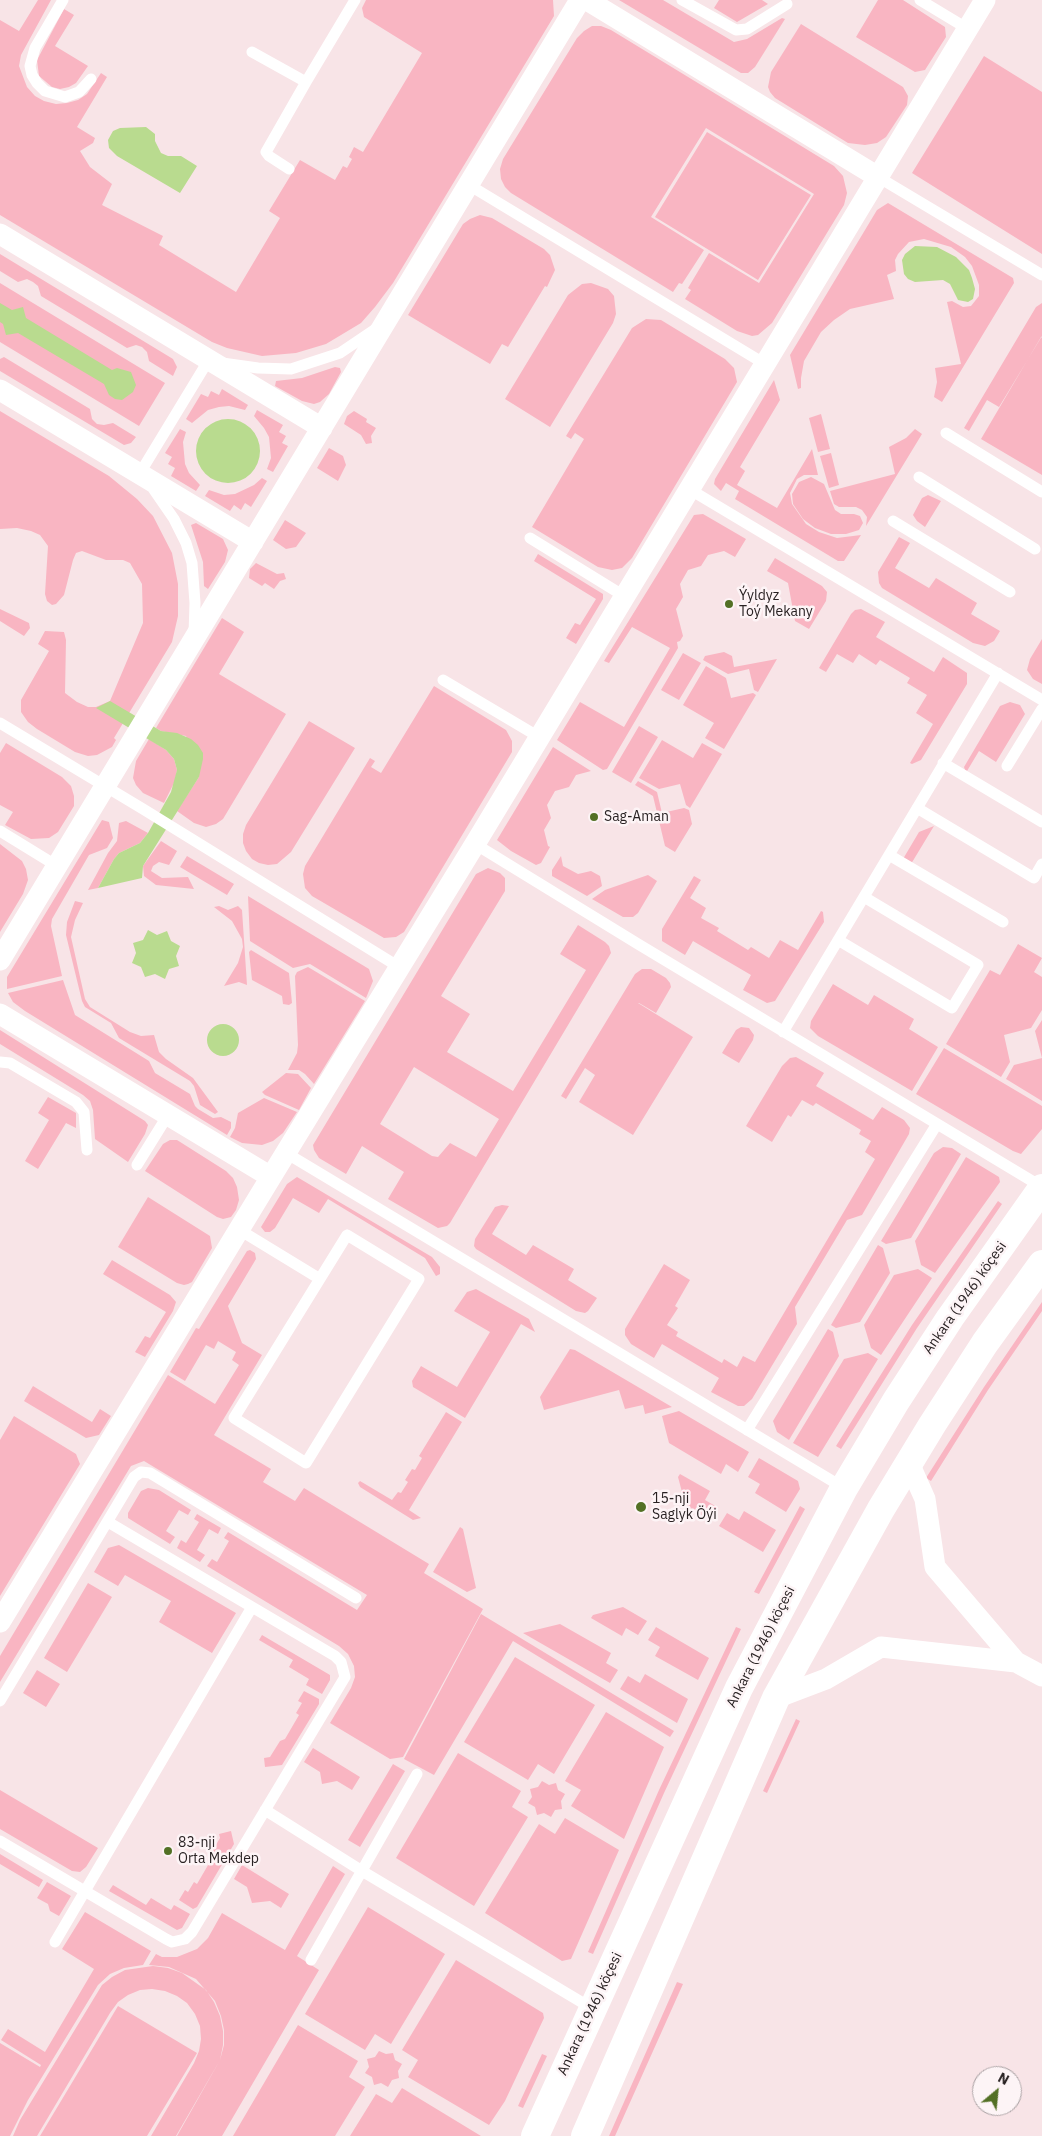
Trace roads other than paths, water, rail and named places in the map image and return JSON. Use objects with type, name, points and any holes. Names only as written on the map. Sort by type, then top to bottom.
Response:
[{"type":"main road","name":"Ankara (1946) köçesi","points":[[535,2136],[739,1688],[844,1488],[896,1401],[950,1318],[1042,1188]]},
{"type":"main road","points":[[585,2136],[776,1698],[881,1509],[985,1343],[1042,1264]]},
{"type":"street","points":[[0,960],[580,0]]},
{"type":"street","points":[[587,0],[878,177]]},
{"type":"street","points":[[0,1622],[238,1229],[475,844],[985,0]]},
{"type":"street","points":[[0,234],[322,428]]},
{"type":"street","points":[[0,390],[253,542]]},
{"type":"street","points":[[0,1014],[270,1177]]},
{"type":"street","points":[[909,1464],[924,1499],[935,1568],[1016,1662],[1042,1676]]},
{"type":"street","points":[[776,1698],[826,1679],[881,1647],[1016,1662]]},
{"type":"lane","points":[[63,0],[35,48],[30,66],[32,76],[45,91],[65,97],[79,92],[91,79]]},
{"type":"lane","points":[[289,169],[266,152],[355,0]]},
{"type":"lane","points":[[682,0],[736,30],[747,29],[787,4]]},
{"type":"lane","points":[[920,0],[968,29]]},
{"type":"lane","points":[[252,52],[306,82]]},
{"type":"lane","points":[[878,177],[1042,275]]},
{"type":"lane","points":[[469,185],[765,364]]},
{"type":"lane","points":[[193,640],[194,582],[192,563],[186,543],[162,500],[140,473],[208,361],[277,370],[296,368],[340,353],[386,322]]},
{"type":"lane","points":[[946,433],[1042,492]]},
{"type":"lane","points":[[919,477],[1035,549]]},
{"type":"lane","points":[[689,489],[1042,700]]},
{"type":"lane","points":[[893,521],[1010,592]]},
{"type":"lane","points":[[530,538],[624,596]]},
{"type":"lane","points":[[783,1032],[998,673]]},
{"type":"lane","points":[[444,680],[539,737]]},
{"type":"lane","points":[[1007,766],[1042,709]]},
{"type":"lane","points":[[0,723],[398,967]]},
{"type":"lane","points":[[943,763],[1042,822]]},
{"type":"lane","points":[[917,808],[1034,878],[1042,864]]},
{"type":"lane","points":[[0,831],[57,866]]},
{"type":"lane","points":[[475,844],[1042,1188]]},
{"type":"lane","points":[[889,855],[1003,922]]},
{"type":"lane","points":[[838,940],[952,1008],[978,965],[864,896]]},
{"type":"lane","points":[[0,1062],[10,1063],[76,1102],[84,1112],[87,1150]]},
{"type":"lane","points":[[137,1165],[168,1115]]},
{"type":"lane","points":[[747,1430],[937,1124]]},
{"type":"lane","points":[[286,1153],[844,1488]]},
{"type":"lane","points":[[238,1229],[320,1279]]},
{"type":"lane","points":[[348,1235],[419,1279],[306,1463],[234,1418],[320,1279],[348,1235]]},
{"type":"lane","points":[[0,1701],[134,1477],[141,1472],[150,1473],[356,1598]]},
{"type":"lane","points":[[0,1841],[166,1939],[172,1942],[185,1940],[192,1932],[345,1677],[341,1662],[335,1656],[108,1522]]},
{"type":"lane","points":[[55,1942],[252,1607]]},
{"type":"lane","points":[[311,1960],[417,1774]]},
{"type":"lane","points":[[265,1810],[362,1871],[593,2009]]},
{"type":"place","name":"Ýyldyz Toý Mekany","points":[[729,604]]},
{"type":"place","name":"Sag-Aman","points":[[594,817]]},
{"type":"place","name":"15-nji Saglyk Öýi","points":[[641,1507]]},
{"type":"place","name":"83-nji Orta Mekdep","points":[[168,1851]]}]
